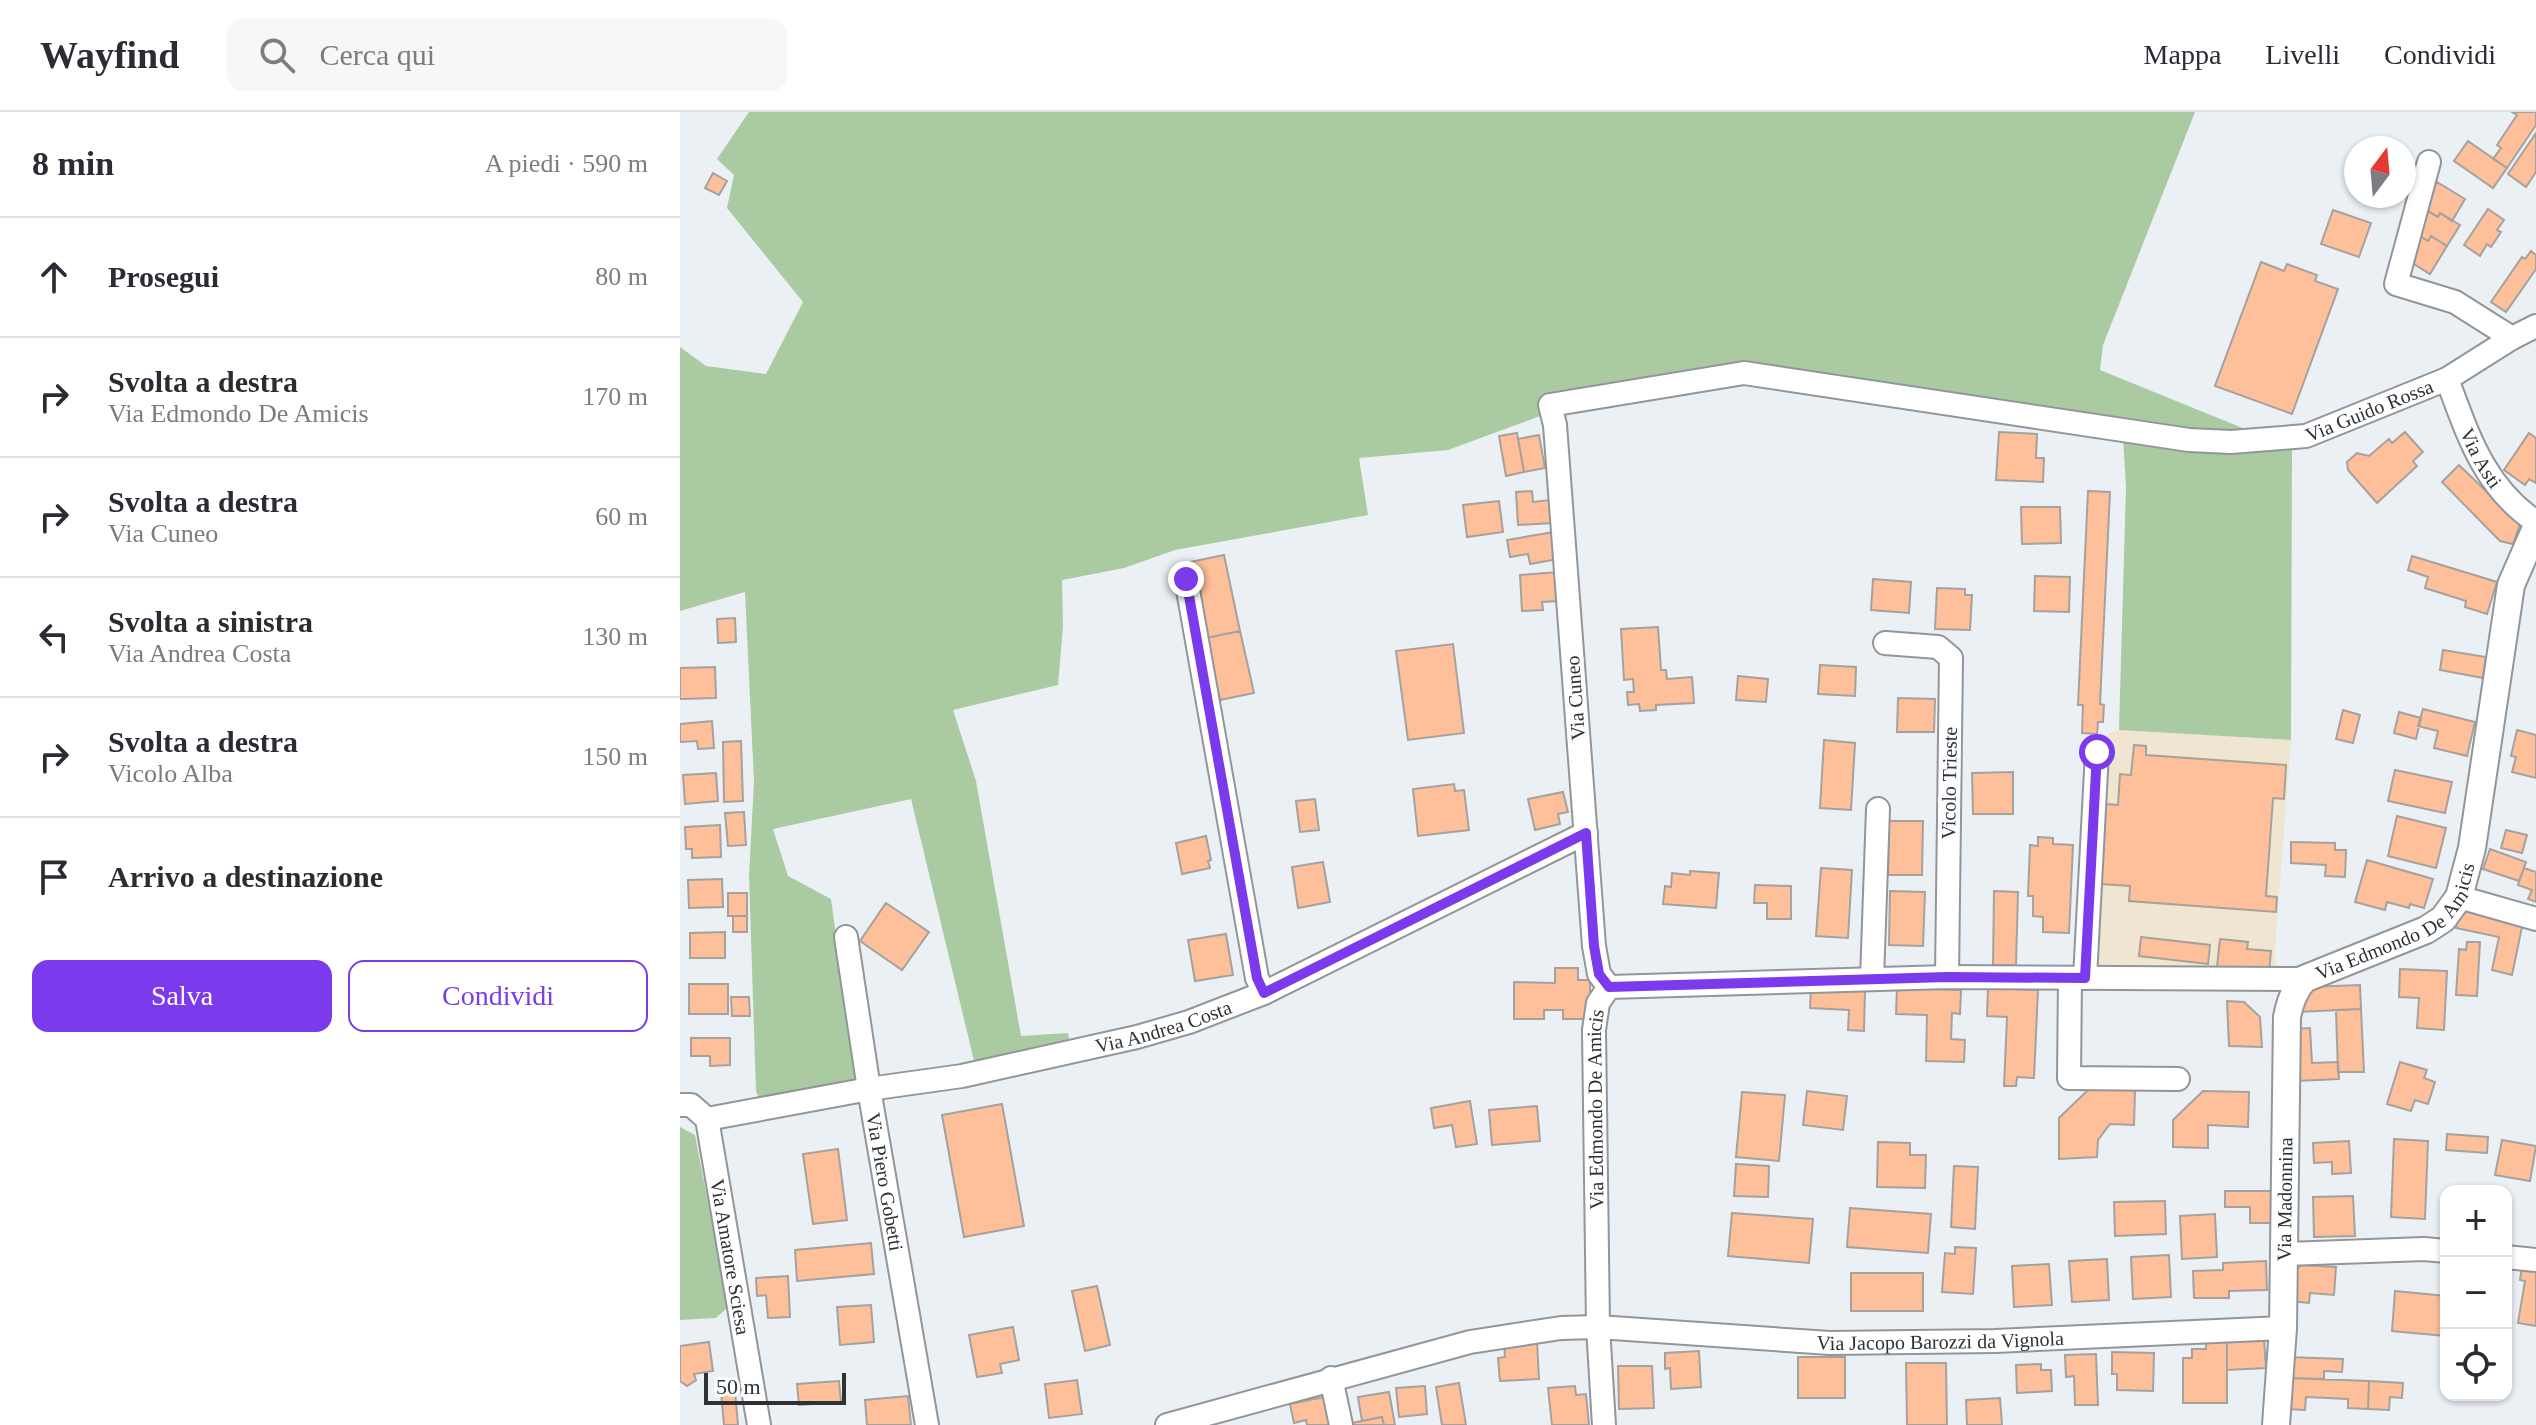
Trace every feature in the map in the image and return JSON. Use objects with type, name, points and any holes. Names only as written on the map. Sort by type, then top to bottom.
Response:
[{"type":"street","points":[[2429,162],[2396,284],[2455,302],[2512,338]]},
{"type":"street","name":"Via Guido Rossa","points":[[1550,405],[1744,373],[2189,440],[2231,442],[2306,436],[2447,379],[2536,326]]},
{"type":"street","name":"Via Asti","points":[[2447,379],[2469,439],[2489,478],[2536,525]]},
{"type":"street","name":"Via Cuneo","points":[[1550,405],[1555,425],[1594,946],[1599,974],[1609,987]]},
{"type":"street","name":"Via Edmondo De Amicis","points":[[1604,1425],[1598,1327],[1594,1030],[1598,1003],[1609,987],[1947,977],[2304,979],[2406,940],[2443,919],[2459,897],[2472,848],[2511,585],[2536,525]]},
{"type":"street","points":[[1186,579],[1257,978],[1264,993]]},
{"type":"street","name":"Vicolo Trieste","points":[[1885,643],[1938,647],[1951,658],[1947,977]]},
{"type":"street","points":[[2097,752],[2069,1078],[2178,1079]]},
{"type":"street","points":[[1872,979],[1878,809]]},
{"type":"street","name":"Via Andrea Costa","points":[[707,1119],[869,1089],[962,1076],[1137,1037],[1189,1022],[1264,993],[1586,833]]},
{"type":"street","points":[[2459,897],[2536,919]]},
{"type":"street","name":"Via Piero Gobetti","points":[[846,937],[927,1425]]},
{"type":"street","name":"Via Madonnina","points":[[2276,1425],[2283,1328],[2287,1017],[2294,991],[2304,979]]},
{"type":"street","points":[[680,1105],[691,1105],[707,1119]]},
{"type":"street","name":"Via Amatore Sciesa","points":[[707,1119],[759,1425]]},
{"type":"street","points":[[2284,1254],[2440,1250]]},
{"type":"street","points":[[2512,1258],[2536,1260]]},
{"type":"street","points":[[1167,1425],[1470,1342],[1561,1328],[1598,1327]]},
{"type":"street","name":"Via Jacopo Barozzi da Vignola","points":[[1598,1327],[1830,1343],[1995,1341],[2283,1328]]},
{"type":"street","points":[[1331,1378],[1341,1425]]},
{"type":"shaded area","points":[[2119,730],[2291,740],[2275,948],[2276,979],[2081,979],[2092,740]]},
{"type":"green space","points":[[749,112],[2195,112],[2103,345],[2100,370],[2292,448],[2291,740],[2119,730],[2126,487],[2122,420],[1932,396],[1756,364],[1716,367],[1562,408],[1448,450],[1359,458],[1368,515],[1175,550],[1124,568],[1062,580],[1063,627],[1058,685],[953,710],[976,781],[1021,1036],[1068,1033],[1073,1063],[976,1069],[911,799],[773,829],[788,876],[831,899],[856,1082],[762,1106],[756,1091],[749,876],[754,782],[745,592],[680,611],[680,347],[706,366],[766,374],[803,302],[727,208],[734,175],[717,159]]},
{"type":"green space","points":[[680,1127],[695,1135],[728,1307],[716,1318],[680,1320]]},
{"type":"building","points":[[2512,112],[2536,112],[2536,125],[2507,168],[2493,159],[2501,148],[2497,145],[2517,115]]},
{"type":"building","points":[[2536,133],[2536,172],[2526,187],[2508,174]]},
{"type":"building","points":[[2468,141],[2507,168],[2493,188],[2454,161]]},
{"type":"building","points":[[713,173],[727,181],[719,195],[705,188]]},
{"type":"building","points":[[2437,182],[2465,199],[2452,221],[2422,207]]},
{"type":"building","points":[[2488,209],[2504,220],[2497,230],[2501,232],[2491,247],[2487,244],[2480,256],[2464,245]]},
{"type":"building","points":[[2333,210],[2371,223],[2359,257],[2321,244]]},
{"type":"building","points":[[2426,210],[2438,217],[2440,213],[2460,225],[2447,246],[2431,236],[2428,241],[2412,231]]},
{"type":"building","points":[[2418,235],[2428,241],[2431,236],[2447,246],[2430,274],[2404,258]]},
{"type":"building","points":[[2531,251],[2536,255],[2536,269],[2506,312],[2491,302],[2522,257],[2525,259]]},
{"type":"building","points":[[2261,262],[2284,271],[2287,264],[2317,275],[2315,281],[2338,289],[2292,414],[2215,386]]},
{"type":"building","points":[[1999,432],[2037,434],[2036,458],[2044,458],[2043,482],[1996,480]]},
{"type":"building","points":[[2405,432],[2423,452],[2413,461],[2417,466],[2377,503],[2348,470],[2347,462],[2357,453],[2369,456],[2389,439],[2392,443]]},
{"type":"building","points":[[1517,433],[1524,472],[1506,476],[1499,436]]},
{"type":"building","points":[[2529,433],[2536,438],[2536,483],[2529,479],[2525,485],[2504,470]]},
{"type":"building","points":[[1539,435],[1545,468],[1524,472],[1518,439]]},
{"type":"building","points":[[2459,465],[2520,524],[2513,544],[2500,541],[2442,482]]},
{"type":"building","points":[[1532,491],[1533,502],[1550,500],[1552,523],[1518,525],[1516,492]]},
{"type":"building","points":[[2088,491],[2110,492],[2100,704],[2104,705],[2103,722],[2098,722],[2097,734],[2082,733],[2083,705],[2078,705]]},
{"type":"building","points":[[1499,501],[1503,532],[1467,537],[1463,505]]},
{"type":"building","points":[[2021,507],[2060,507],[2061,543],[2022,544]]},
{"type":"building","points":[[1554,532],[1558,559],[1530,564],[1528,554],[1510,557],[1507,540]]},
{"type":"building","points":[[1224,555],[1240,631],[1206,638],[1190,562]]},
{"type":"building","points":[[2412,556],[2497,582],[2487,614],[2465,607],[2466,601],[2425,588],[2428,577],[2408,570]]},
{"type":"building","points":[[1557,572],[1558,601],[1542,602],[1543,610],[1522,611],[1520,575]]},
{"type":"building","points":[[2035,576],[2070,577],[2069,612],[2034,611]]},
{"type":"building","points":[[1873,579],[1911,582],[1909,613],[1871,610]]},
{"type":"building","points":[[1937,588],[1965,589],[1965,595],[1972,595],[1970,630],[1935,629]]},
{"type":"building","points":[[735,618],[736,642],[718,643],[717,619]]},
{"type":"building","points":[[1658,627],[1661,670],[1666,670],[1667,679],[1692,677],[1694,703],[1656,705],[1656,710],[1640,711],[1639,704],[1628,705],[1627,692],[1634,692],[1633,679],[1624,680],[1621,629]]},
{"type":"building","points":[[1240,631],[1254,693],[1220,700],[1206,638]]},
{"type":"building","points":[[1453,644],[1464,733],[1408,740],[1396,651]]},
{"type":"building","points":[[2443,650],[2486,657],[2483,678],[2440,670]]},
{"type":"building","points":[[1820,665],[1856,667],[1855,696],[1818,694]]},
{"type":"building","points":[[715,667],[716,698],[680,699],[680,668]]},
{"type":"building","points":[[1738,676],[1768,679],[1766,702],[1736,700]]},
{"type":"building","points":[[1898,698],[1935,699],[1934,732],[1897,732]]},
{"type":"building","points":[[2423,709],[2475,722],[2467,756],[2434,748],[2438,731],[2418,726]]},
{"type":"building","points":[[2343,710],[2360,715],[2353,743],[2336,739]]},
{"type":"building","points":[[2399,712],[2421,718],[2416,739],[2394,733]]},
{"type":"building","points":[[712,721],[714,748],[698,749],[697,741],[680,742],[680,724]]},
{"type":"building","points":[[2517,730],[2536,735],[2536,778],[2512,772],[2516,757],[2511,756]]},
{"type":"building","points":[[1824,740],[1855,743],[1851,810],[1820,808]]},
{"type":"building","points":[[741,741],[743,801],[724,802],[723,742]]},
{"type":"building","points":[[2134,745],[2146,746],[2146,755],[2286,765],[2284,799],[2273,798],[2266,896],[2277,897],[2276,912],[2129,901],[2130,886],[2101,884],[2106,804],[2118,805],[2120,774],[2131,775]]},
{"type":"building","points":[[2395,770],[2452,782],[2445,813],[2388,801]]},
{"type":"building","points":[[2013,772],[2013,814],[1973,814],[1972,773]]},
{"type":"building","points":[[716,773],[718,801],[685,804],[683,775]]},
{"type":"building","points":[[1454,784],[1455,791],[1464,790],[1469,830],[1418,836],[1413,789]]},
{"type":"building","points":[[1563,792],[1568,812],[1558,814],[1560,824],[1535,830],[1528,799]]},
{"type":"building","points":[[1315,799],[1319,830],[1300,832],[1296,801]]},
{"type":"building","points":[[744,812],[746,845],[728,846],[725,813]]},
{"type":"building","points":[[2397,816],[2446,828],[2436,868],[2388,856]]},
{"type":"building","points":[[1889,821],[1923,821],[1922,875],[1888,875]]},
{"type":"building","points":[[720,825],[721,857],[692,858],[692,849],[686,849],[685,827]]},
{"type":"building","points":[[2506,830],[2527,835],[2522,853],[2501,848]]},
{"type":"building","points":[[1206,836],[1210,868],[1182,874],[1176,843]]},
{"type":"building","points":[[2038,837],[2053,838],[2053,844],[2073,845],[2069,933],[2043,932],[2043,917],[2033,916],[2033,896],[2028,896],[2030,845],[2038,846]]},
{"type":"building","points":[[2291,842],[2335,843],[2335,850],[2346,850],[2345,877],[2325,876],[2326,865],[2291,863]]},
{"type":"building","points":[[2490,849],[2526,862],[2519,881],[2483,869]]},
{"type":"building","points":[[2367,860],[2433,879],[2424,908],[2410,904],[2409,908],[2387,902],[2385,910],[2355,902]]},
{"type":"building","points":[[1323,862],[1330,902],[1298,908],[1292,867]]},
{"type":"building","points":[[1821,868],[1852,870],[1848,938],[1816,936]]},
{"type":"building","points":[[2524,868],[2536,872],[2536,902],[2528,899],[2532,890],[2518,885]]},
{"type":"building","points":[[1690,871],[1719,873],[1716,908],[1663,904],[1665,886],[1671,887],[1672,873],[1690,875]]},
{"type":"building","points":[[722,879],[723,907],[689,908],[688,880]]},
{"type":"building","points":[[1755,885],[1791,886],[1791,919],[1767,919],[1767,903],[1754,903]]},
{"type":"building","points":[[1890,891],[1925,892],[1923,946],[1889,945]]},
{"type":"building","points":[[1994,891],[2018,892],[2016,965],[1993,965]]},
{"type":"building","points":[[728,893],[747,893],[747,916],[728,916]]},
{"type":"building","points":[[886,903],[929,932],[902,970],[860,941]]},
{"type":"building","points":[[2460,909],[2523,922],[2512,975],[2492,970],[2499,937],[2456,928]]},
{"type":"building","points":[[733,916],[747,916],[747,932],[733,932]]},
{"type":"building","points":[[725,932],[725,958],[690,958],[690,933]]},
{"type":"building","points":[[1226,934],[1233,975],[1195,981],[1188,940]]},
{"type":"building","points":[[2141,937],[2210,945],[2208,964],[2139,956]]},
{"type":"building","points":[[2220,939],[2248,942],[2247,949],[2271,951],[2269,972],[2217,967]]},
{"type":"building","points":[[2467,942],[2480,942],[2477,996],[2456,995],[2459,949],[2466,950]]},
{"type":"building","points":[[1555,968],[1578,968],[1578,980],[1590,980],[1590,1019],[1563,1019],[1563,1010],[1544,1010],[1544,1019],[1514,1019],[1514,982],[1555,983]]},
{"type":"building","points":[[2400,969],[2447,971],[2444,1030],[2417,1028],[2419,998],[2399,997]]},
{"type":"building","points":[[689,984],[728,984],[728,1014],[689,1014]]},
{"type":"building","points":[[2360,985],[2361,1009],[2298,1012],[2307,987]]},
{"type":"building","points":[[1811,988],[1865,990],[1864,1031],[1848,1030],[1849,1010],[1810,1008]]},
{"type":"building","points":[[1897,988],[1961,990],[1960,1014],[1952,1013],[1951,1039],[1965,1040],[1964,1062],[1926,1061],[1927,1015],[1896,1014]]},
{"type":"building","points":[[1988,988],[2038,990],[2034,1078],[2017,1077],[2016,1086],[2004,1086],[2007,1017],[1987,1016]]},
{"type":"building","points":[[731,997],[749,997],[750,1016],[732,1016]]},
{"type":"building","points":[[2227,1001],[2244,1002],[2260,1017],[2262,1047],[2229,1046]]},
{"type":"building","points":[[2361,1009],[2364,1072],[2338,1072],[2336,1010]]},
{"type":"building","points":[[2310,1028],[2312,1063],[2338,1062],[2339,1079],[2296,1081],[2294,1029]]},
{"type":"building","points":[[691,1038],[730,1038],[730,1065],[710,1066],[710,1056],[691,1056]]},
{"type":"building","points":[[2400,1062],[2427,1070],[2424,1078],[2435,1082],[2428,1104],[2415,1100],[2411,1111],[2387,1104]]},
{"type":"building","points":[[2089,1089],[2135,1090],[2134,1125],[2110,1124],[2098,1140],[2097,1157],[2059,1159],[2059,1118]]},
{"type":"building","points":[[1807,1091],[1847,1096],[1843,1130],[1803,1125]]},
{"type":"building","points":[[2203,1091],[2249,1092],[2248,1127],[2208,1125],[2208,1148],[2173,1147],[2173,1120]]},
{"type":"building","points":[[1742,1092],[1785,1095],[1779,1161],[1736,1157]]},
{"type":"building","points":[[1470,1101],[1477,1144],[1456,1147],[1452,1125],[1434,1128],[1431,1108]]},
{"type":"building","points":[[1002,1104],[1024,1226],[964,1237],[942,1115]]},
{"type":"building","points":[[1537,1106],[1540,1141],[1492,1145],[1489,1110]]},
{"type":"building","points":[[2447,1134],[2488,1137],[2487,1153],[2446,1150]]},
{"type":"building","points":[[2394,1139],[2428,1141],[2425,1219],[2391,1217]]},
{"type":"building","points":[[2502,1140],[2536,1146],[2530,1181],[2495,1175]]},
{"type":"building","points":[[2349,1141],[2351,1173],[2332,1174],[2332,1162],[2314,1163],[2313,1143]]},
{"type":"building","points":[[1878,1142],[1910,1143],[1910,1155],[1926,1155],[1925,1188],[1877,1187]]},
{"type":"building","points":[[838,1149],[847,1220],[813,1224],[803,1154]]},
{"type":"building","points":[[1736,1164],[1769,1166],[1768,1197],[1734,1196]]},
{"type":"building","points":[[1954,1166],[1978,1167],[1975,1229],[1951,1227]]},
{"type":"building","points":[[2225,1191],[2271,1191],[2271,1223],[2250,1223],[2250,1207],[2225,1207]]},
{"type":"building","points":[[2353,1196],[2355,1236],[2314,1237],[2313,1197]]},
{"type":"building","points":[[2165,1201],[2166,1234],[2115,1236],[2114,1202]]},
{"type":"building","points":[[1850,1208],[1931,1214],[1928,1253],[1847,1247]]},
{"type":"building","points":[[1732,1213],[1813,1219],[1809,1263],[1728,1256]]},
{"type":"building","points":[[2215,1214],[2217,1257],[2182,1259],[2180,1216]]},
{"type":"building","points":[[871,1243],[874,1274],[797,1281],[795,1250]]},
{"type":"building","points":[[1955,1247],[1976,1248],[1973,1294],[1942,1292],[1945,1253],[1955,1254]]},
{"type":"building","points":[[2169,1255],[2171,1297],[2133,1299],[2131,1257]]},
{"type":"building","points":[[2107,1259],[2109,1300],[2072,1302],[2069,1261]]},
{"type":"building","points":[[2523,1260],[2536,1263],[2536,1326],[2518,1323],[2525,1281],[2520,1280]]},
{"type":"building","points":[[2266,1261],[2267,1290],[2229,1291],[2229,1298],[2194,1298],[2193,1271],[2223,1270],[2223,1263]]},
{"type":"building","points":[[2049,1264],[2052,1305],[2014,1307],[2012,1266]]},
{"type":"building","points":[[2301,1265],[2336,1267],[2334,1295],[2310,1293],[2309,1303],[2290,1301],[2292,1273]]},
{"type":"building","points":[[1851,1273],[1923,1273],[1923,1311],[1851,1311]]},
{"type":"building","points":[[788,1276],[790,1317],[768,1318],[766,1295],[757,1296],[756,1278]]},
{"type":"building","points":[[1097,1286],[1110,1345],[1085,1351],[1072,1291]]},
{"type":"building","points":[[2395,1291],[2440,1295],[2440,1336],[2392,1331]]},
{"type":"building","points":[[871,1305],[874,1342],[840,1345],[837,1307]]},
{"type":"building","points":[[1013,1327],[1019,1360],[1000,1364],[1002,1373],[977,1377],[969,1335]]},
{"type":"building","points":[[2264,1339],[2266,1368],[2227,1370],[2227,1340]]},
{"type":"building","points":[[2206,1340],[2227,1340],[2227,1403],[2183,1403],[2183,1358],[2192,1358],[2192,1349],[2206,1349]]},
{"type":"building","points":[[1537,1341],[1539,1379],[1500,1381],[1498,1358],[1505,1357],[1504,1343]]},
{"type":"building","points":[[709,1342],[713,1371],[694,1374],[696,1380],[687,1386],[680,1381],[680,1346]]},
{"type":"building","points":[[1699,1351],[1701,1387],[1671,1389],[1670,1368],[1665,1369],[1665,1353]]},
{"type":"building","points":[[2112,1352],[2154,1353],[2153,1391],[2117,1390],[2117,1374],[2112,1374]]},
{"type":"building","points":[[2096,1354],[2098,1405],[2075,1405],[2074,1376],[2066,1377],[2065,1355]]},
{"type":"building","points":[[1798,1357],[1845,1357],[1845,1398],[1798,1398]]},
{"type":"building","points":[[2288,1357],[2343,1359],[2342,1372],[2324,1371],[2324,1379],[2287,1378]]},
{"type":"building","points":[[1906,1363],[1946,1363],[1947,1425],[1907,1425]]},
{"type":"building","points":[[2041,1364],[2041,1370],[2051,1370],[2052,1391],[2017,1393],[2016,1365]]},
{"type":"building","points":[[1618,1366],[1652,1366],[1654,1408],[1619,1409]]},
{"type":"building","points":[[2287,1378],[2369,1381],[2368,1409],[2348,1408],[2348,1399],[2306,1397],[2305,1410],[2286,1409]]},
{"type":"building","points":[[1077,1380],[1082,1414],[1049,1418],[1045,1384]]},
{"type":"building","points":[[839,1381],[841,1402],[799,1405],[797,1384]]},
{"type":"building","points":[[2369,1381],[2403,1383],[2402,1398],[2390,1397],[2389,1410],[2368,1409]]},
{"type":"building","points":[[1459,1383],[1466,1425],[1442,1425],[1436,1387]]},
{"type":"building","points":[[1425,1386],[1427,1414],[1399,1417],[1396,1388]]},
{"type":"building","points":[[1575,1386],[1576,1395],[1586,1394],[1589,1425],[1552,1425],[1548,1388]]},
{"type":"building","points":[[735,1391],[738,1425],[724,1425],[721,1392]]},
{"type":"building","points":[[1389,1392],[1395,1425],[1384,1425],[1382,1417],[1362,1421],[1358,1397]]},
{"type":"building","points":[[908,1396],[911,1425],[867,1425],[865,1400]]},
{"type":"building","points":[[1324,1397],[1330,1425],[1307,1425],[1306,1420],[1294,1423],[1290,1404]]},
{"type":"building","points":[[2000,1398],[2002,1425],[1967,1425],[1966,1400]]},
{"type":"building","points":[[1382,1417],[1384,1425],[1351,1425],[1351,1423]]},
{"type":"route","points":[[1186,579],[1257,978],[1264,993],[1586,833],[1594,946],[1599,974],[1609,987],[1947,977],[2085,978],[2097,752]]}]
